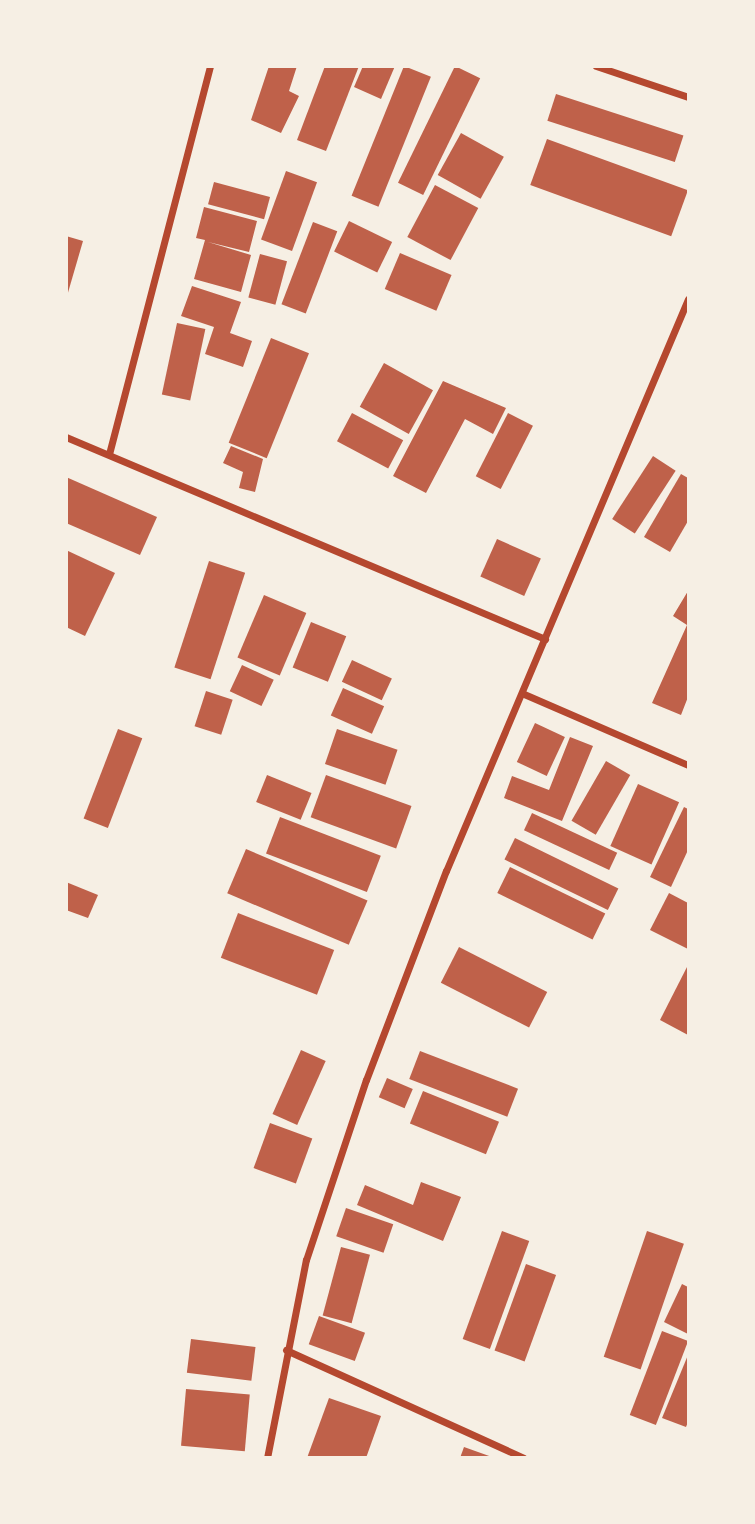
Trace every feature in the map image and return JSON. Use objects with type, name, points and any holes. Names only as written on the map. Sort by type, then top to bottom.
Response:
[{"type":"street","points":[[109,454],[210,66]]},
{"type":"street","points":[[596,66],[688,97]]},
{"type":"street","points":[[267,1458],[286,1350],[306,1260],[366,1080],[446,871],[524,694],[688,299]]},
{"type":"street","points":[[66,437],[545,639]]},
{"type":"street","points":[[524,694],[688,765]]},
{"type":"street","points":[[286,1350],[524,1458]]},
{"type":"building","points":[[269,66],[297,66],[289,91],[299,96],[281,133],[251,120]]},
{"type":"building","points":[[325,66],[359,66],[326,151],[297,140]]},
{"type":"building","points":[[363,66],[395,66],[381,99],[354,87]]},
{"type":"building","points":[[404,66],[431,77],[378,207],[352,196]]},
{"type":"building","points":[[455,66],[480,78],[423,195],[398,183]]},
{"type":"building","points":[[556,94],[683,135],[675,162],[547,121]]},
{"type":"building","points":[[461,133],[504,157],[481,199],[438,175]]},
{"type":"building","points":[[547,139],[688,190],[671,236],[530,185]]},
{"type":"building","points":[[286,171],[317,182],[292,251],[261,240]]},
{"type":"building","points":[[214,182],[270,197],[264,219],[208,204]]},
{"type":"building","points":[[435,185],[478,208],[451,260],[407,237]]},
{"type":"building","points":[[204,207],[257,221],[249,252],[208,242],[251,255],[241,292],[194,279],[205,240],[196,238]]},
{"type":"building","points":[[349,221],[392,242],[377,273],[334,252]]},
{"type":"building","points":[[313,222],[337,231],[306,313],[281,304]]},
{"type":"building","points":[[66,236],[83,241],[67,296],[66,296]]},
{"type":"building","points":[[400,253],[452,275],[436,311],[385,289]]},
{"type":"building","points":[[260,254],[287,261],[275,305],[248,297]]},
{"type":"building","points":[[192,286],[241,302],[230,333],[252,341],[243,367],[205,354],[214,327],[181,316]]},
{"type":"building","points":[[177,323],[205,329],[190,400],[162,394]]},
{"type":"building","points":[[271,338],[309,353],[267,458],[229,443]]},
{"type":"building","points":[[384,363],[433,390],[409,434],[360,407]]},
{"type":"building","points":[[443,381],[506,408],[493,434],[465,419],[426,493],[393,476]]},
{"type":"building","points":[[352,413],[403,440],[388,468],[337,441]]},
{"type":"building","points":[[508,413],[533,426],[501,489],[476,476]]},
{"type":"building","points":[[231,446],[263,459],[255,492],[239,488],[243,472],[223,463]]},
{"type":"building","points":[[653,456],[676,471],[635,534],[612,519]]},
{"type":"building","points":[[681,474],[688,478],[688,521],[670,552],[644,537]]},
{"type":"building","points":[[66,477],[157,517],[140,555],[66,523]]},
{"type":"building","points":[[497,539],[541,559],[524,596],[480,576]]},
{"type":"building","points":[[66,550],[115,573],[85,636],[66,627]]},
{"type":"building","points":[[209,561],[245,573],[211,679],[174,668]]},
{"type":"building","points":[[688,591],[688,697],[681,715],[652,703],[687,625],[673,616]]},
{"type":"building","points":[[264,595],[306,613],[280,676],[237,658]]},
{"type":"building","points":[[311,622],[346,636],[328,682],[293,667]]},
{"type":"building","points":[[352,660],[392,679],[382,700],[342,682]]},
{"type":"building","points":[[242,665],[274,680],[261,706],[230,691]]},
{"type":"building","points":[[343,688],[384,706],[372,734],[331,715]]},
{"type":"building","points":[[206,691],[233,700],[221,735],[195,726]]},
{"type":"building","points":[[535,723],[565,737],[547,776],[517,762]]},
{"type":"building","points":[[118,729],[142,738],[108,828],[84,819]]},
{"type":"building","points":[[337,729],[398,750],[385,785],[325,764]]},
{"type":"building","points":[[570,737],[593,746],[562,821],[504,798],[512,776],[549,790]]},
{"type":"building","points":[[606,761],[630,775],[596,835],[572,821]]},
{"type":"building","points":[[267,775],[312,793],[301,820],[256,802]]},
{"type":"building","points":[[326,775],[412,806],[396,848],[311,817]]},
{"type":"building","points":[[638,784],[679,802],[651,864],[610,846]]},
{"type":"building","points":[[684,807],[688,809],[688,850],[671,887],[650,877]]},
{"type":"building","points":[[532,813],[617,853],[609,870],[524,830]]},
{"type":"building","points":[[280,817],[381,856],[367,892],[266,853]]},
{"type":"building","points":[[515,838],[618,888],[608,910],[504,860]]},
{"type":"building","points":[[246,849],[368,901],[349,945],[227,893]]},
{"type":"building","points":[[510,867],[605,913],[593,940],[497,893]]},
{"type":"building","points":[[66,882],[98,895],[88,918],[66,910]]},
{"type":"building","points":[[669,893],[688,903],[688,949],[650,930]]},
{"type":"building","points":[[238,913],[334,950],[317,995],[221,958]]},
{"type":"building","points":[[459,947],[547,992],[529,1028],[441,983]]},
{"type":"building","points":[[688,965],[688,1035],[660,1020]]},
{"type":"building","points":[[301,1050],[326,1061],[297,1125],[273,1114]]},
{"type":"building","points":[[420,1051],[518,1089],[507,1117],[409,1079]]},
{"type":"building","points":[[387,1078],[413,1089],[405,1108],[379,1097]]},
{"type":"building","points":[[423,1091],[499,1122],[486,1154],[410,1123]]},
{"type":"building","points":[[270,1123],[312,1138],[296,1183],[254,1168]]},
{"type":"building","points":[[421,1182],[461,1197],[443,1241],[357,1205],[365,1185],[413,1205]]},
{"type":"building","points":[[346,1208],[393,1224],[384,1253],[336,1236]]},
{"type":"building","points":[[502,1231],[529,1241],[490,1349],[463,1339]]},
{"type":"building","points":[[647,1231],[684,1244],[641,1369],[604,1357]]},
{"type":"building","points":[[341,1247],[370,1255],[352,1323],[323,1316]]},
{"type":"building","points":[[526,1264],[556,1275],[525,1361],[495,1350]]},
{"type":"building","points":[[682,1284],[688,1287],[688,1334],[664,1322]]},
{"type":"building","points":[[319,1316],[365,1333],[355,1361],[309,1344]]},
{"type":"building","points":[[662,1331],[688,1341],[656,1425],[630,1415]]},
{"type":"building","points":[[191,1339],[256,1347],[251,1381],[187,1373]]},
{"type":"building","points":[[688,1355],[688,1422],[686,1427],[662,1418]]},
{"type":"building","points":[[186,1389],[250,1395],[245,1451],[181,1446]]},
{"type":"building","points":[[329,1398],[381,1416],[366,1458],[307,1458]]},
{"type":"building","points":[[464,1447],[492,1457],[492,1458],[460,1458]]}]
